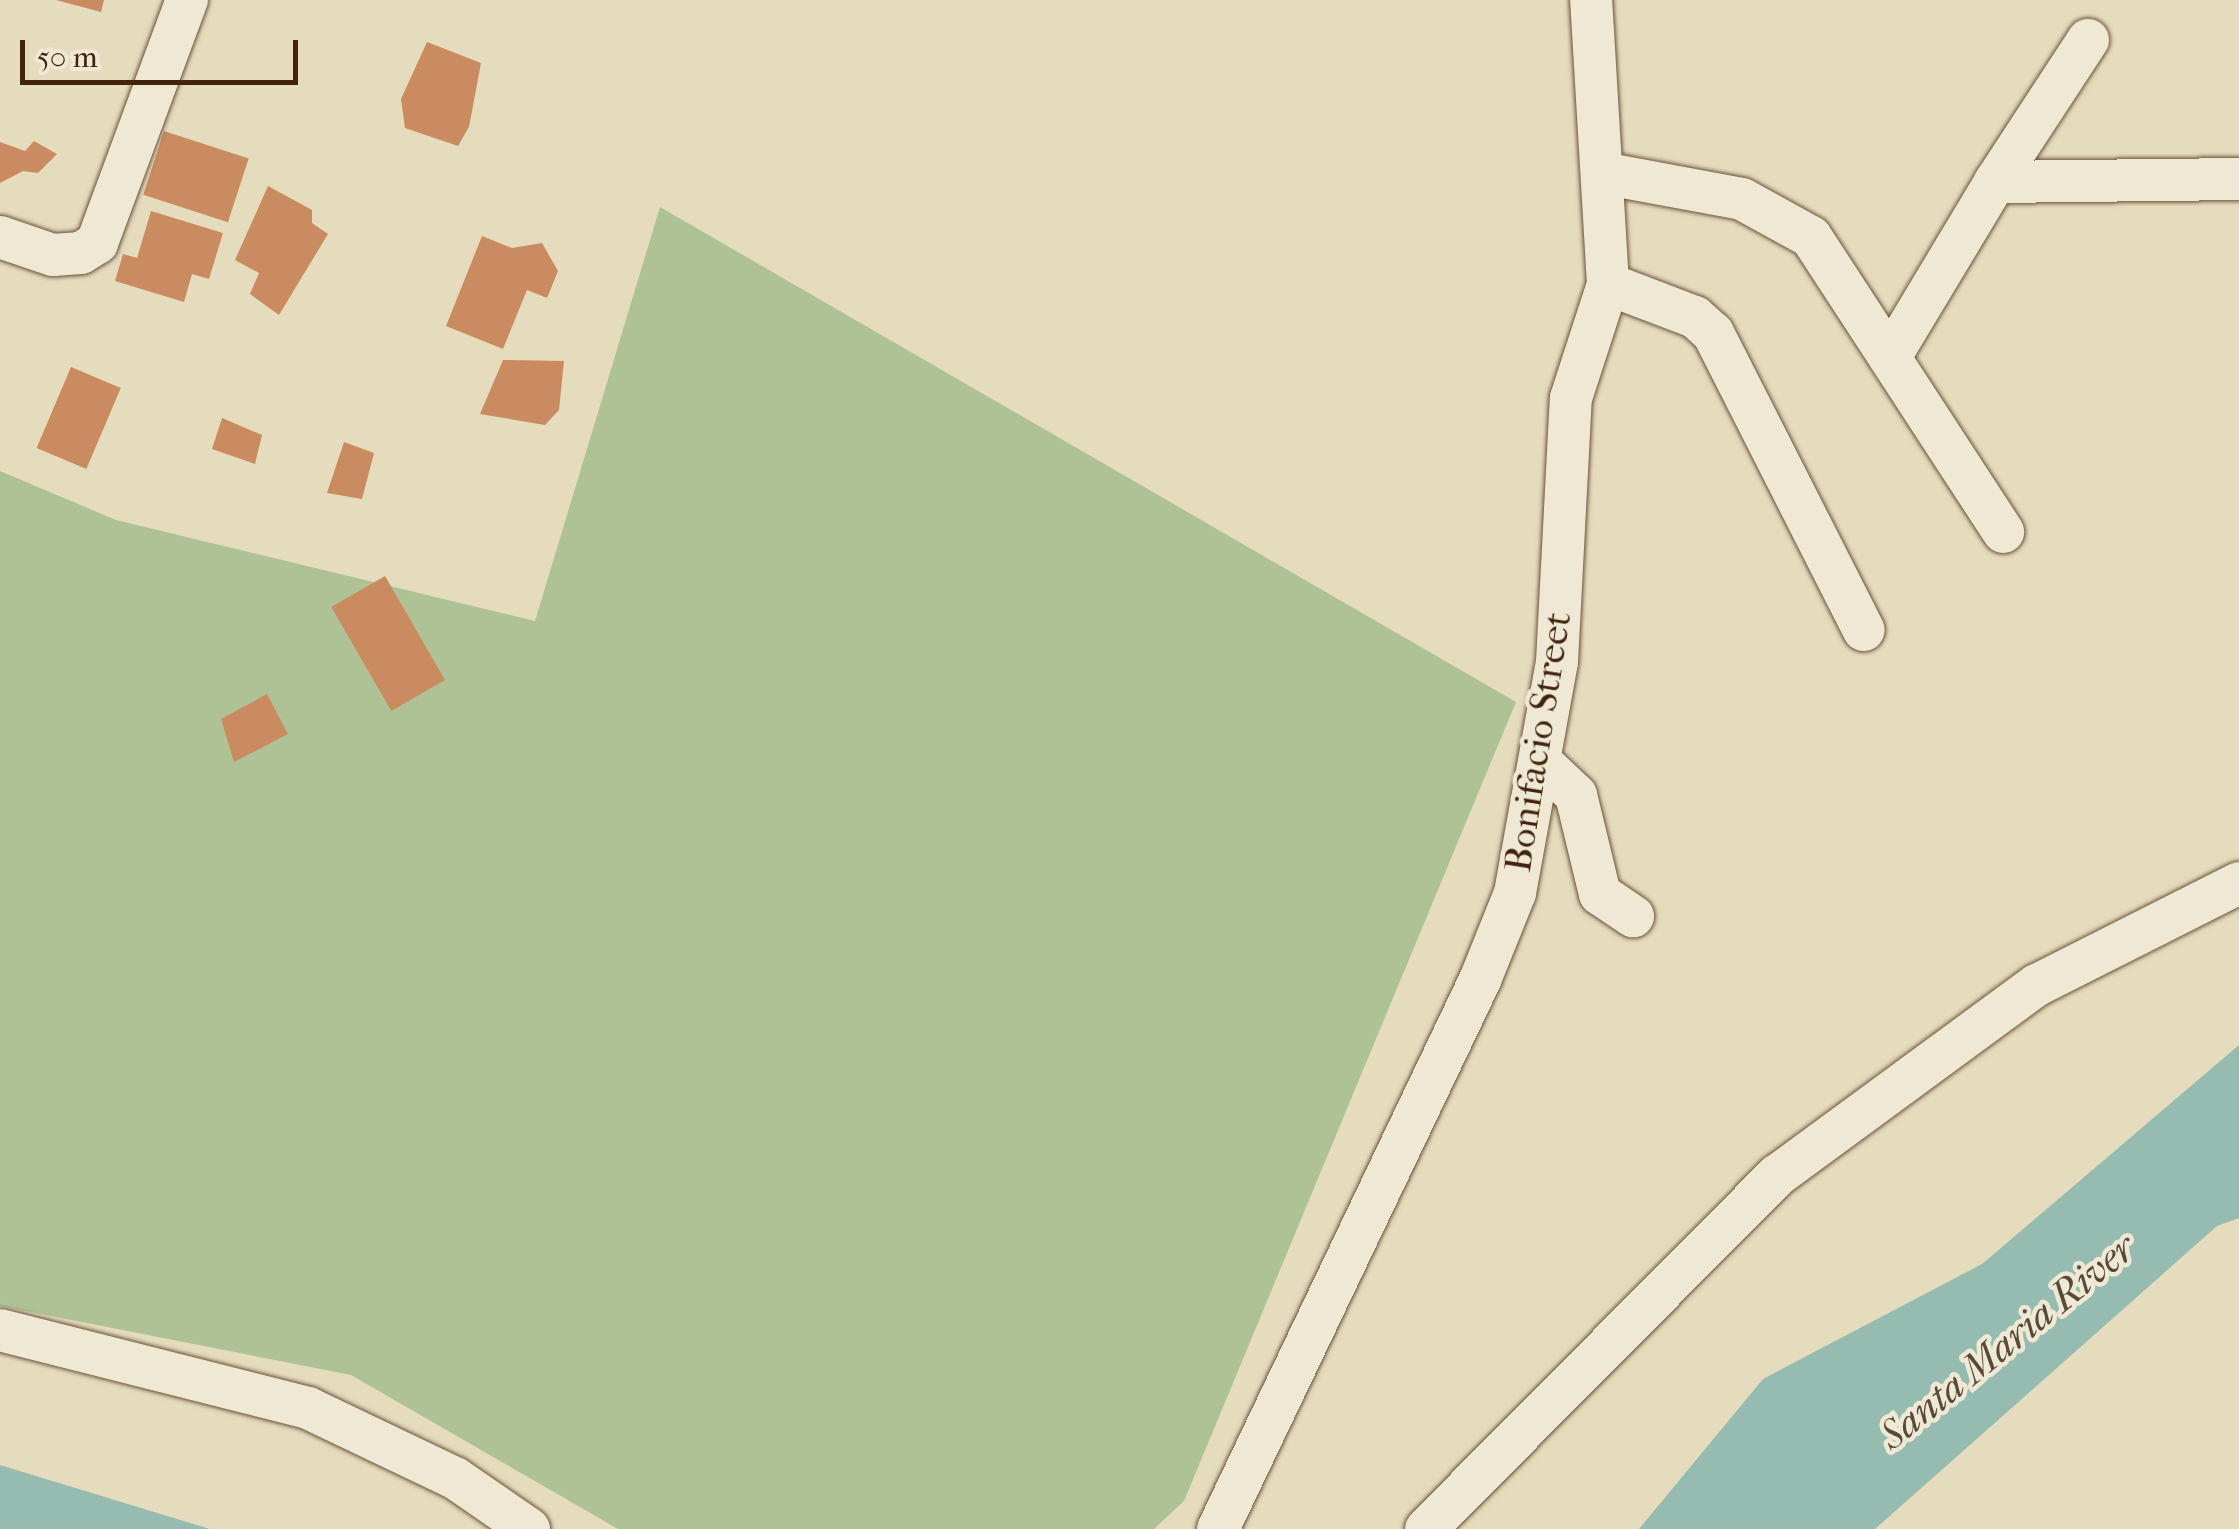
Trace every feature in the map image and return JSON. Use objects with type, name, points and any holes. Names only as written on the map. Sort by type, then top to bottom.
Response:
[{"type":"street","points":[[0,237],[54,256],[81,253],[97,243],[187,0]]},
{"type":"street","name":"Bonifacio Street","points":[[1218,1529],[1480,980],[1515,893],[1556,662],[1572,398],[1608,284],[1591,0]]},
{"type":"street","points":[[1890,357],[2088,40]]},
{"type":"street","points":[[1602,173],[1742,199],[1786,218],[1811,236],[2002,532]]},
{"type":"street","points":[[1996,182],[2239,179]]},
{"type":"street","points":[[1608,284],[1696,316],[1713,334],[1864,630]]},
{"type":"street","points":[[1541,762],[1576,795],[1600,894],[1633,916]]},
{"type":"street","points":[[1426,1529],[1778,1175],[2037,986],[2239,884]]},
{"type":"street","points":[[0,1330],[308,1408],[455,1478],[529,1529]]},
{"type":"green space","points":[[660,207],[1516,702],[1184,1501],[1154,1529],[618,1529],[351,1375],[0,1306],[0,471],[116,520],[535,621]]},
{"type":"water","name":"Santa Maria River","points":[[2239,1045],[2239,1218],[2217,1226],[1875,1529],[1639,1529],[1763,1379],[1982,1264]]},
{"type":"water","points":[[0,1465],[210,1529],[0,1529]]},
{"type":"building","points":[[56,0],[104,0],[101,12]]},
{"type":"building","points":[[427,42],[481,63],[469,127],[458,146],[405,128],[401,99]]},
{"type":"building","points":[[164,131],[249,159],[228,222],[143,195]]},
{"type":"building","points":[[34,141],[57,154],[38,173],[23,171],[0,183],[0,142],[25,151]]},
{"type":"building","points":[[268,186],[312,210],[312,223],[328,234],[279,315],[250,294],[259,273],[235,260]]},
{"type":"building","points":[[151,211],[223,233],[209,279],[192,274],[184,302],[115,281],[123,254],[137,258]]},
{"type":"building","points":[[482,236],[512,248],[542,243],[558,271],[547,298],[527,290],[503,349],[446,326]]},
{"type":"building","points":[[503,360],[564,361],[559,410],[545,425],[480,414]]},
{"type":"building","points":[[71,367],[121,388],[86,469],[37,448]]},
{"type":"building","points":[[222,418],[262,435],[255,464],[212,449]]},
{"type":"building","points":[[344,442],[374,453],[362,499],[327,493]]},
{"type":"building","points":[[385,576],[445,680],[391,711],[331,607]]},
{"type":"building","points":[[267,694],[288,734],[234,762],[221,719]]}]
